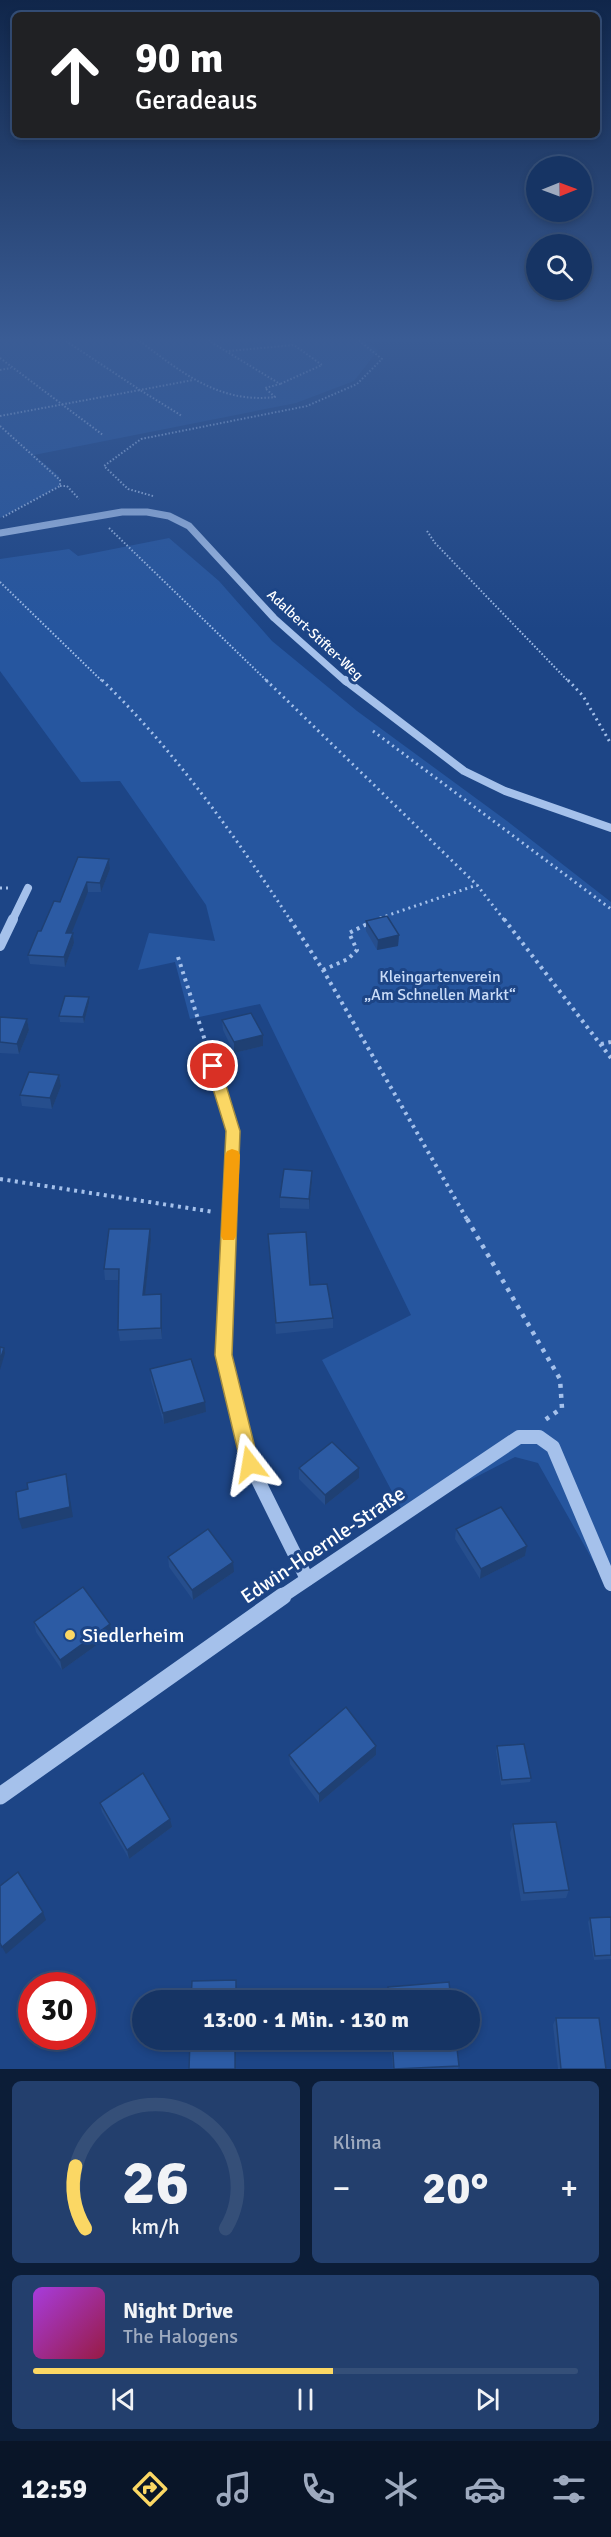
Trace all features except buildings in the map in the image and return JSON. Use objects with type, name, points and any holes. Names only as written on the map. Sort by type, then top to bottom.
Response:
[{"type":"street","name":"Adalbert-Stifter-Weg","points":[[0,533],[98,515],[132,512],[163,514],[175,518],[189,526],[274,618],[303,645],[363,696],[442,756],[474,777],[505,791],[611,828]]},
{"type":"street","points":[[0,946],[28,888]]},
{"type":"street","points":[[213,1066],[233,1131],[224,1355],[250,1464],[308,1580]]},
{"type":"street","points":[[519,1437],[538,1437],[553,1447],[611,1584]]},
{"type":"street","name":"Edwin-Hoernle-Straße","points":[[0,1796],[308,1580],[519,1437]]},
{"type":"path","points":[[11,436],[59,476],[60,486]]},
{"type":"path","points":[[158,436],[141,439],[104,466],[128,489],[162,499],[163,514]]},
{"type":"path","points":[[0,518],[60,486],[67,486],[79,499]]},
{"type":"path","points":[[98,515],[299,714],[477,885],[611,1058]]},
{"type":"path","points":[[427,531],[443,552],[583,696],[611,744]]},
{"type":"path","points":[[0,582],[119,697],[176,761],[242,847],[323,970],[560,1379],[562,1408],[519,1437]]},
{"type":"path","points":[[373,731],[611,909]]},
{"type":"path","points":[[323,970],[348,959],[357,950],[349,933],[353,929],[477,885]]},
{"type":"path","points":[[178,957],[213,1066]]},
{"type":"path","points":[[601,1044],[611,1042]]},
{"type":"path","points":[[0,1179],[230,1215]]},
{"type":"green space","points":[[0,436],[132,436],[34,455],[59,476],[60,486],[0,518]]},
{"type":"green space","name":"Kleingartenverein „Am Schnellen Markt“","points":[[169,538],[219,581],[272,641],[357,711],[507,821],[611,902],[611,1593],[538,1463],[515,1457],[404,1514],[322,1360],[411,1315],[260,1004],[190,1019],[175,962],[138,970],[149,933],[215,941],[206,905],[120,781],[81,782],[0,671],[0,559],[69,549],[78,556]]},
{"type":"slow traffic","points":[[229,1236],[232,1155]]},
{"type":"place","name":"Siedlerheim","points":[[70,1635]]},
{"type":"route","points":[[213,1066],[233,1131],[224,1355],[250,1464]]}]
